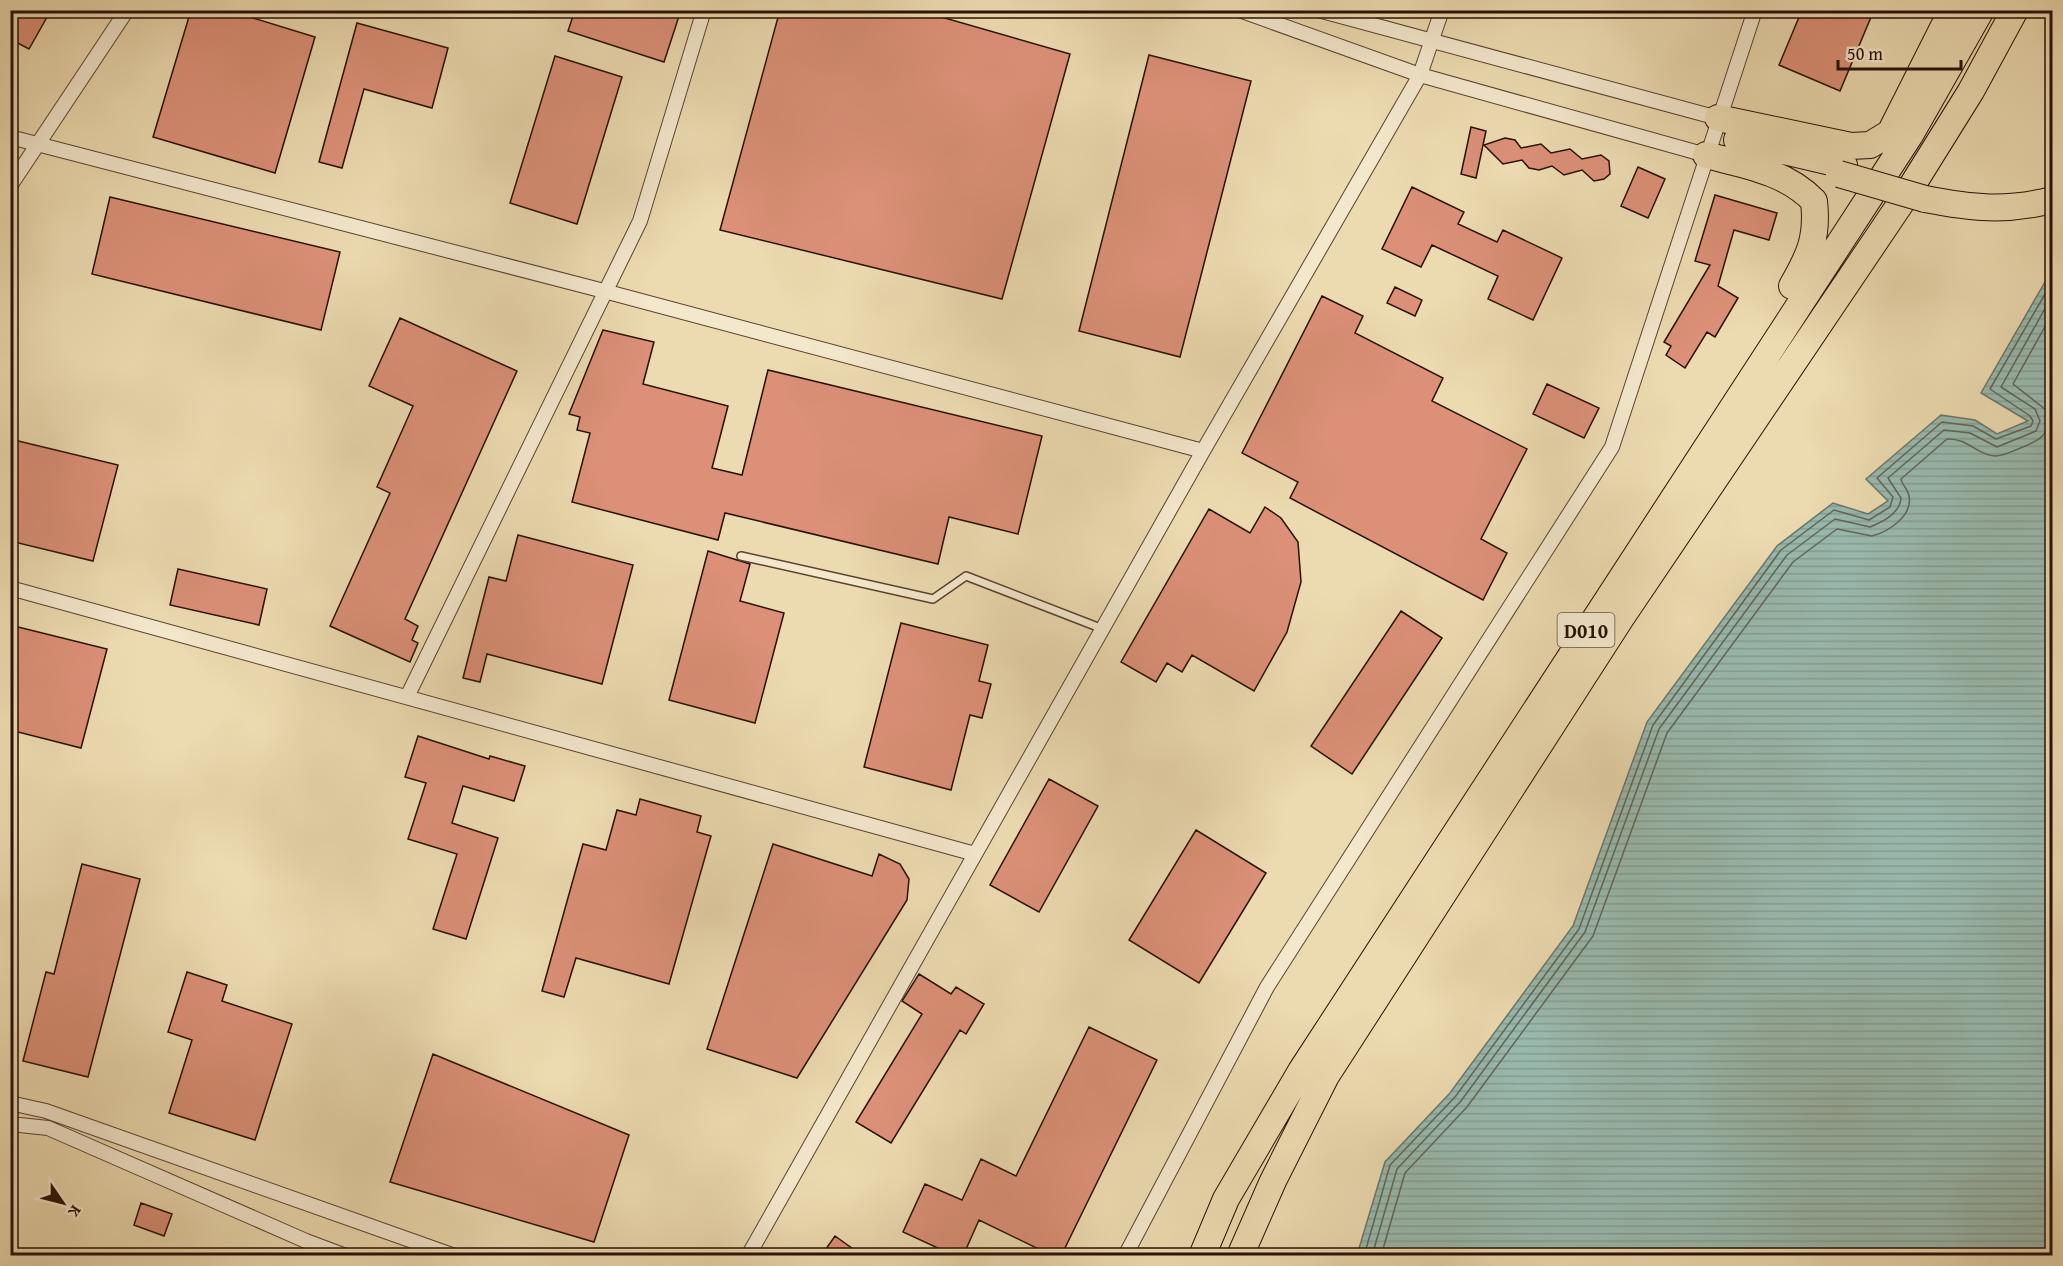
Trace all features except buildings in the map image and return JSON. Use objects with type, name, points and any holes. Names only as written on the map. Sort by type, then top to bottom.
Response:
[{"type":"highway","points":[[1712,137],[1851,146],[1870,145],[1890,133],[1952,10]]},
{"type":"highway","name":"D010","points":[[1202,1256],[1226,1199],[1301,1071],[1910,135],[1980,10]]},
{"type":"highway","name":"D010","points":[[1240,1256],[1273,1181],[1326,1076],[1621,618],[1905,197],[1971,91],[2015,10]]},
{"type":"highway","points":[[1971,91],[2033,10]]},
{"type":"highway","points":[[1712,137],[1842,170],[1974,209],[2014,207],[2052,200]]},
{"type":"highway","points":[[1672,498],[1724,390],[1810,256],[1817,225],[1814,201],[1793,183],[1767,171],[1712,137]]},
{"type":"highway","points":[[1928,195],[2001,198],[2035,194],[2052,186]]},
{"type":"street","points":[[10,186],[127,10]]},
{"type":"street","points":[[407,697],[640,221],[704,10]]},
{"type":"street","points":[[1239,10],[1420,75],[1712,137]]},
{"type":"street","points":[[1318,10],[1432,42],[1712,137]]},
{"type":"street","points":[[748,1256],[1203,452],[1420,75],[1442,10]]},
{"type":"street","points":[[1125,1256],[1267,987],[1612,447],[1755,10]]},
{"type":"street","points":[[10,137],[604,291],[1203,452]]},
{"type":"street","points":[[10,588],[975,854]]},
{"type":"street","points":[[10,1103],[46,1112],[455,1256]]},
{"type":"street","points":[[10,1124],[48,1128],[306,1241],[346,1256]]},
{"type":"lane","points":[[741,556],[933,599],[966,576],[1103,628]]},
{"type":"water","points":[[2052,279],[2052,1255],[1357,1255],[1385,1162],[1450,1093],[1573,926],[1647,722],[1777,546],[1833,503],[1868,514],[1888,501],[1866,479],[1941,415],[1975,420],[1997,434],[2028,421],[1981,393],[2045,282]]}]
